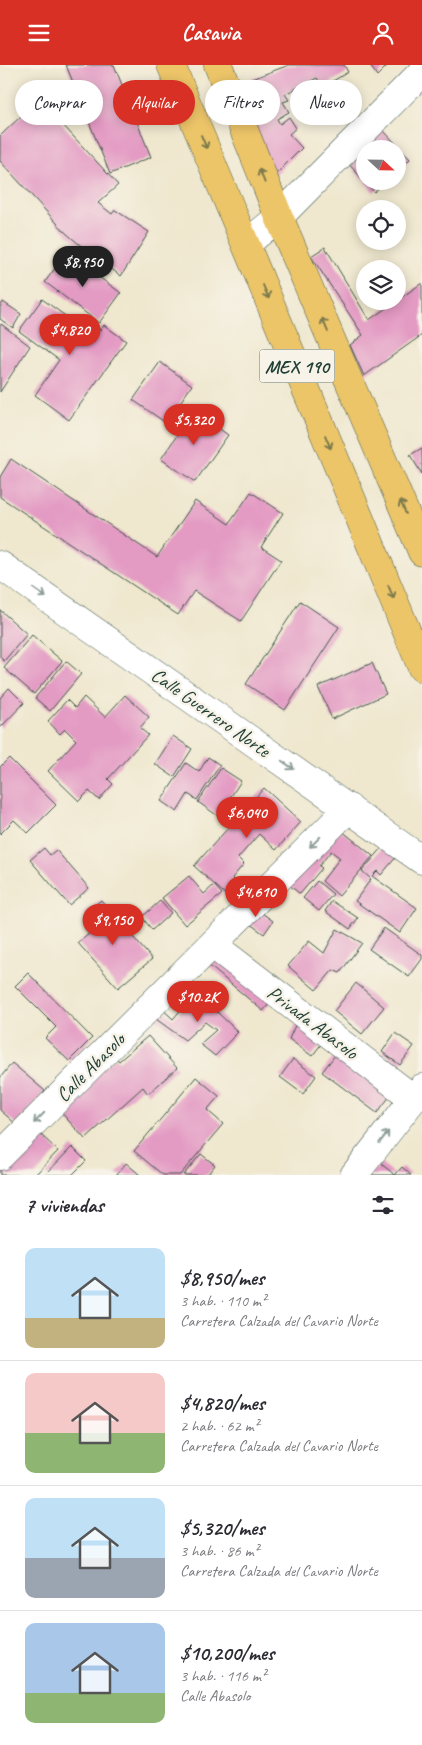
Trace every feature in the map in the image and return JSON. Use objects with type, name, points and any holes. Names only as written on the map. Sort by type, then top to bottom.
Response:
[{"type":"main road","name":"MEX 190","points":[[171,65],[422,667]]},
{"type":"main road","name":"MEX 190","points":[[218,65],[279,217],[422,552]]},
{"type":"street","points":[[246,244],[279,217],[422,72]]},
{"type":"street","name":"Calle Guerrero Norte","points":[[0,565],[422,860]]},
{"type":"street","name":"Calle Abasolo","points":[[0,1157],[349,808]]},
{"type":"street","name":"Privada Abasolo","points":[[213,945],[418,1093]]},
{"type":"street","points":[[354,1175],[418,1093]]},
{"type":"building","points":[[66,65],[114,65],[120,80],[113,80],[113,125],[138,125],[151,157],[110,174],[90,125],[103,125],[103,80],[72,80]]},
{"type":"building","points":[[289,65],[344,65],[348,72],[335,80],[318,80],[317,78],[313,80],[290,80],[290,92],[285,94],[289,100],[283,102],[289,112],[280,117],[280,80],[249,80]]},
{"type":"building","points":[[370,65],[388,65],[377,76]]},
{"type":"building","points":[[289,117],[290,125],[294,125],[296,128],[289,134],[302,148],[274,176],[251,125],[280,125]]},
{"type":"building","points":[[15,122],[15,125],[63,125],[118,185],[98,203],[112,214],[115,210],[149,232],[121,276],[66,233],[0,161],[0,136]]},
{"type":"building","points":[[383,130],[392,140],[372,140]]},
{"type":"building","points":[[356,154],[356,172],[347,162]]},
{"type":"building","points":[[406,155],[410,159],[406,163]]},
{"type":"building","points":[[325,247],[356,298],[356,310],[363,310],[369,320],[383,310],[406,310],[406,294],[422,283],[422,335],[364,376],[350,345],[363,335],[311,256]]},
{"type":"building","points":[[66,253],[121,293],[99,323],[45,282]]},
{"type":"building","points":[[42,299],[82,328],[87,321],[100,330],[104,325],[126,341],[69,420],[35,395],[59,360],[19,331]]},
{"type":"building","points":[[3,302],[21,314],[13,328],[0,319],[0,307]]},
{"type":"building","points":[[1,324],[30,346],[0,392],[0,326]]},
{"type":"building","points":[[160,362],[192,385],[166,423],[133,400]]},
{"type":"building","points":[[194,410],[228,435],[195,482],[161,459]]},
{"type":"building","points":[[422,448],[422,474],[410,455]]},
{"type":"building","points":[[11,459],[157,557],[195,501],[229,524],[251,492],[283,513],[261,547],[281,560],[241,621],[194,591],[178,615],[0,497],[0,477]]},
{"type":"building","points":[[300,601],[339,627],[285,710],[246,684]]},
{"type":"building","points":[[0,610],[27,634],[4,661],[0,657]]},
{"type":"building","points":[[32,635],[62,661],[34,694],[4,668]]},
{"type":"building","points":[[66,661],[81,674],[50,711],[35,698]]},
{"type":"building","points":[[372,663],[386,694],[332,719],[318,687]]},
{"type":"building","points":[[9,688],[24,703],[0,728],[0,698]]},
{"type":"building","points":[[125,695],[149,717],[140,728],[148,735],[108,779],[113,784],[99,800],[89,791],[79,801],[48,771],[76,740],[65,729],[60,734],[48,721],[67,700],[75,708],[84,697],[105,717]]},
{"type":"building","points":[[173,736],[192,749],[174,777],[155,764]]},
{"type":"building","points":[[208,757],[220,765],[197,800],[188,794],[177,812],[161,801],[186,763],[199,772]]},
{"type":"building","points":[[9,758],[56,805],[28,833],[14,820],[0,834],[0,767]]},
{"type":"building","points":[[221,768],[241,781],[218,816],[198,802]]},
{"type":"building","points":[[264,788],[301,822],[276,850],[259,834],[238,858],[244,864],[232,878],[238,883],[226,895],[194,866]]},
{"type":"building","points":[[325,817],[373,856],[339,896],[322,881],[340,858],[331,851],[319,866],[322,868],[300,894],[277,875]]},
{"type":"building","points":[[384,846],[397,856],[381,875],[377,871],[372,876],[417,908],[400,933],[355,901],[371,879],[362,871]]},
{"type":"building","points":[[44,848],[50,855],[56,850],[89,888],[69,905],[30,860]]},
{"type":"building","points":[[189,876],[204,894],[214,885],[222,894],[185,925],[162,898]]},
{"type":"building","points":[[317,881],[333,894],[319,911],[303,898]]},
{"type":"building","points":[[101,900],[152,959],[118,988],[78,943],[96,928],[84,914]]},
{"type":"building","points":[[160,901],[171,913],[152,930],[142,917]]},
{"type":"building","points":[[332,901],[358,918],[350,929],[325,911]]},
{"type":"building","points":[[247,902],[273,921],[264,934],[238,915]]},
{"type":"building","points":[[384,928],[422,955],[422,959],[409,977],[369,949]]},
{"type":"building","points":[[337,929],[362,943],[340,973],[333,970],[316,990],[288,966],[309,941],[324,953]]},
{"type":"building","points":[[225,940],[282,989],[263,1011],[206,963]]},
{"type":"building","points":[[28,973],[92,1038],[69,1061],[45,1038],[56,1027],[15,986]]},
{"type":"building","points":[[356,983],[384,1007],[362,1034],[334,1011]]},
{"type":"building","points":[[196,992],[238,1032],[215,1056],[200,1044],[216,1030],[205,1022],[185,1040],[149,1014],[157,1004],[173,1019]]},
{"type":"building","points":[[300,1014],[323,1042],[312,1056],[289,1039]]},
{"type":"building","points":[[395,1033],[414,1046],[400,1065],[382,1052]]},
{"type":"building","points":[[148,1036],[177,1068],[148,1094],[143,1087],[85,1139],[58,1109],[115,1057],[119,1061]]},
{"type":"building","points":[[343,1045],[397,1087],[377,1113],[322,1072]]},
{"type":"building","points":[[293,1059],[316,1076],[303,1094],[280,1077]]},
{"type":"building","points":[[12,1063],[45,1091],[17,1125],[0,1110],[0,1078]]},
{"type":"building","points":[[196,1077],[219,1096],[207,1110],[223,1124],[180,1175],[163,1175],[134,1151]]},
{"type":"building","points":[[36,1130],[58,1151],[35,1175],[0,1175],[0,1167]]},
{"type":"building","points":[[72,1147],[86,1161],[72,1175],[45,1175]]},
{"type":"building","points":[[201,1154],[215,1165],[207,1175],[183,1175]]},
{"type":"building","points":[[126,1163],[140,1175],[116,1175]]},
{"type":"building","points":[[380,1163],[395,1175],[371,1175]]},
{"type":"building","points":[[402,1167],[411,1175],[395,1175]]}]
